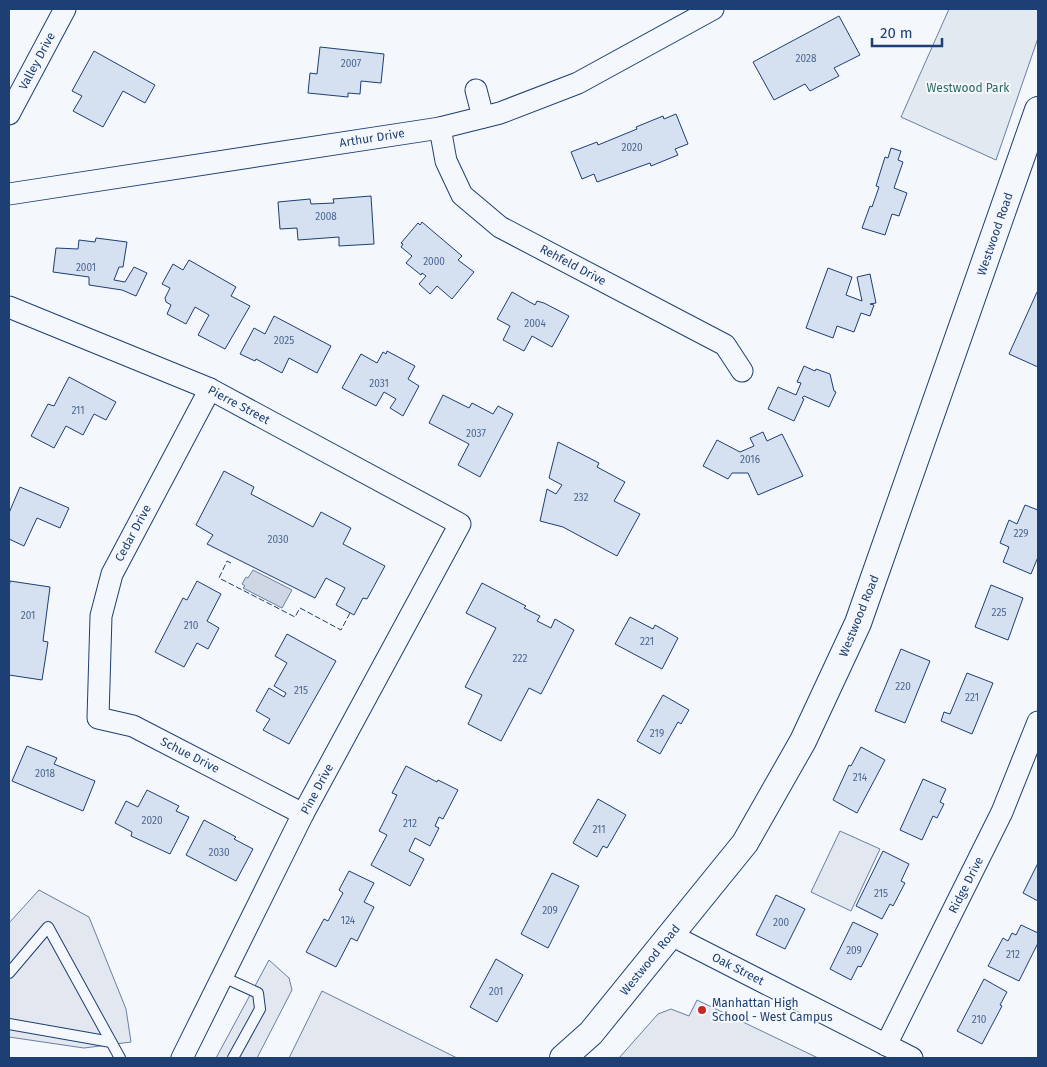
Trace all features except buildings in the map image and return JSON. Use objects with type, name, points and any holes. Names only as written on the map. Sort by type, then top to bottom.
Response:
[{"type":"street","name":"Valley Drive","points":[[9,114],[65,9]]},
{"type":"street","name":"Arthur Drive","points":[[9,194],[440,128],[483,118],[578,83],[713,9]]},
{"type":"street","points":[[476,90],[483,118]]},
{"type":"street","name":"Westwood Road","points":[[563,1058],[590,1033],[745,843],[803,741],[858,623],[1038,110]]},
{"type":"street","name":"Rehfeld Drive","points":[[440,128],[446,161],[462,195],[500,227],[724,345],[742,371]]},
{"type":"street","name":"Pierre Street","points":[[9,308],[210,389],[460,524]]},
{"type":"street","name":"Cedar Drive","points":[[100,690],[101,616],[112,574],[210,389]]},
{"type":"street","name":"Pine Drive","points":[[182,1058],[303,814],[460,524]]},
{"type":"street","name":"Schue Drive","points":[[100,690],[98,718],[134,726],[303,814]]},
{"type":"street","name":"Ridge Drive","points":[[884,1048],[1002,812],[1038,722]]},
{"type":"street","name":"Oak Street","points":[[671,935],[884,1048],[912,1058]]},
{"type":"lane","points":[[9,973],[48,927],[120,1058]]},
{"type":"lane","points":[[223,976],[258,993],[260,1009],[233,1058]]},
{"type":"lane","points":[[9,1024],[111,1042]]},
{"type":"green space","name":"Westwood Park","points":[[949,9],[1038,9],[1038,38],[996,160],[901,117]]},
{"type":"shaded area","points":[[253,570],[292,590],[282,608],[243,588],[245,586],[242,584]]},
{"type":"shaded area","points":[[840,831],[880,849],[851,911],[811,892]]},
{"type":"shaded area","points":[[39,890],[89,917],[126,1009],[131,1042],[84,1048],[9,1037],[9,923]]},
{"type":"shaded area","points":[[269,960],[289,978],[292,990],[257,1058],[216,1058]]},
{"type":"shaded area","points":[[322,991],[457,1058],[289,1058]]},
{"type":"shaded area","points":[[697,1000],[818,1058],[619,1058],[658,1014],[671,1009],[689,1016]]},
{"type":"fence","points":[[231,563],[227,561],[219,578],[295,617],[300,608],[341,630],[350,613]]},
{"type":"place","name":"Manhattan High School - West Campus","points":[[702,1010]]}]
